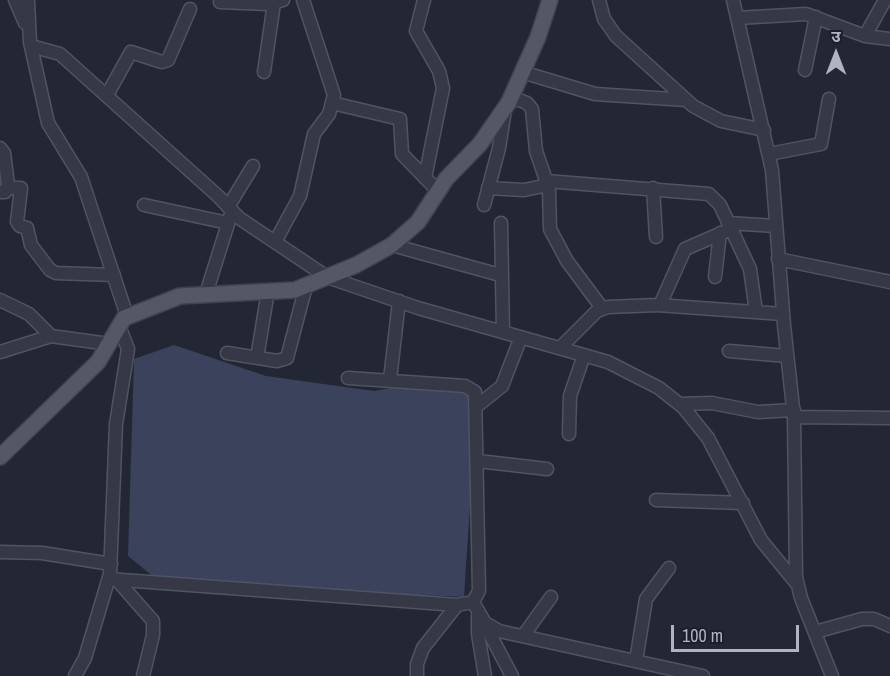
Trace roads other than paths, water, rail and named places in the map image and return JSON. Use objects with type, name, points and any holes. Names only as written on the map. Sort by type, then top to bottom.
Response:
[{"type":"main road","points":[[0,457],[98,362],[123,321],[180,297],[295,290],[392,245],[418,222],[438,191],[480,144],[508,103],[550,0]]},
{"type":"street","points":[[15,0],[28,29]]},
{"type":"street","points":[[28,0],[28,29],[48,123],[81,177],[114,275],[128,349],[116,418],[111,564],[113,580],[82,670],[75,676]]},
{"type":"street","points":[[275,242],[300,196],[314,134],[329,114],[332,102],[333,85],[303,0]]},
{"type":"street","points":[[424,0],[416,31],[439,71],[443,88],[425,178]]},
{"type":"street","points":[[599,0],[604,19],[616,36],[686,100],[711,117],[764,130]]},
{"type":"street","points":[[733,0],[769,154],[794,414],[793,497],[797,584],[832,676]]},
{"type":"street","points":[[782,0],[783,14]]},
{"type":"street","points":[[865,36],[885,0]]},
{"type":"street","points":[[220,2],[279,2],[264,72]]},
{"type":"street","points":[[107,95],[131,52],[162,62],[168,60],[190,9]]},
{"type":"street","points":[[737,18],[806,14],[865,36],[890,39]]},
{"type":"street","points":[[806,70],[816,17]]},
{"type":"street","points":[[31,46],[60,54],[107,95],[229,214],[327,277],[399,301],[584,355],[626,370],[659,388],[679,404],[713,445],[761,540],[797,584]]},
{"type":"street","points":[[522,72],[595,94],[686,100]]},
{"type":"street","points":[[769,154],[821,144],[829,99]]},
{"type":"street","points":[[332,102],[400,119],[402,154],[438,191]]},
{"type":"street","points":[[484,205],[508,103],[530,105],[536,151],[550,196],[550,229],[567,261],[602,308]]},
{"type":"street","points":[[0,147],[4,153],[4,190],[21,188],[17,222],[20,226],[27,228],[31,245],[50,270],[56,273],[114,275]]},
{"type":"street","points":[[206,294],[229,214],[253,166]]},
{"type":"street","points":[[488,188],[524,190],[547,183],[653,188],[709,194],[720,205],[727,229],[750,269],[756,312]]},
{"type":"street","points":[[653,188],[656,237]]},
{"type":"street","points":[[144,205],[229,214]]},
{"type":"street","points":[[501,223],[500,275],[503,332]]},
{"type":"street","points":[[660,305],[686,249],[727,229],[776,226]]},
{"type":"street","points":[[715,276],[727,229]]},
{"type":"street","points":[[392,245],[500,275]]},
{"type":"street","points":[[778,259],[890,282]]},
{"type":"street","points":[[226,352],[278,361],[287,358],[306,286]]},
{"type":"street","points":[[257,358],[268,291]]},
{"type":"street","points":[[0,300],[29,314],[51,336]]},
{"type":"street","points":[[390,380],[399,301]]},
{"type":"street","points":[[560,348],[602,308],[660,305],[783,314]]},
{"type":"street","points":[[0,352],[51,336],[108,344]]},
{"type":"street","points":[[477,405],[502,386],[521,337]]},
{"type":"street","points":[[729,351],[788,356]]},
{"type":"street","points":[[569,434],[570,396],[584,355]]},
{"type":"street","points":[[348,378],[465,386],[475,392],[478,461],[478,634],[485,676]]},
{"type":"street","points":[[679,404],[712,403],[758,412],[890,418]]},
{"type":"street","points":[[478,461],[546,469]]},
{"type":"street","points":[[656,500],[742,503]]},
{"type":"street","points":[[0,552],[42,553],[111,564]]},
{"type":"street","points":[[636,661],[646,599],[669,568]]},
{"type":"street","points":[[113,580],[456,605],[478,611],[491,627],[703,676]]},
{"type":"street","points":[[113,580],[153,621],[153,635],[143,676]]},
{"type":"street","points":[[523,636],[551,597]]},
{"type":"street","points":[[417,676],[423,648],[456,605]]},
{"type":"street","points":[[478,611],[514,675]]},
{"type":"street","points":[[815,632],[862,619],[874,619],[890,626]]},
{"type":"water","points":[[174,345],[266,376],[374,391],[396,387],[472,391],[476,415],[464,597],[231,587],[155,578],[128,556],[134,359]]}]
